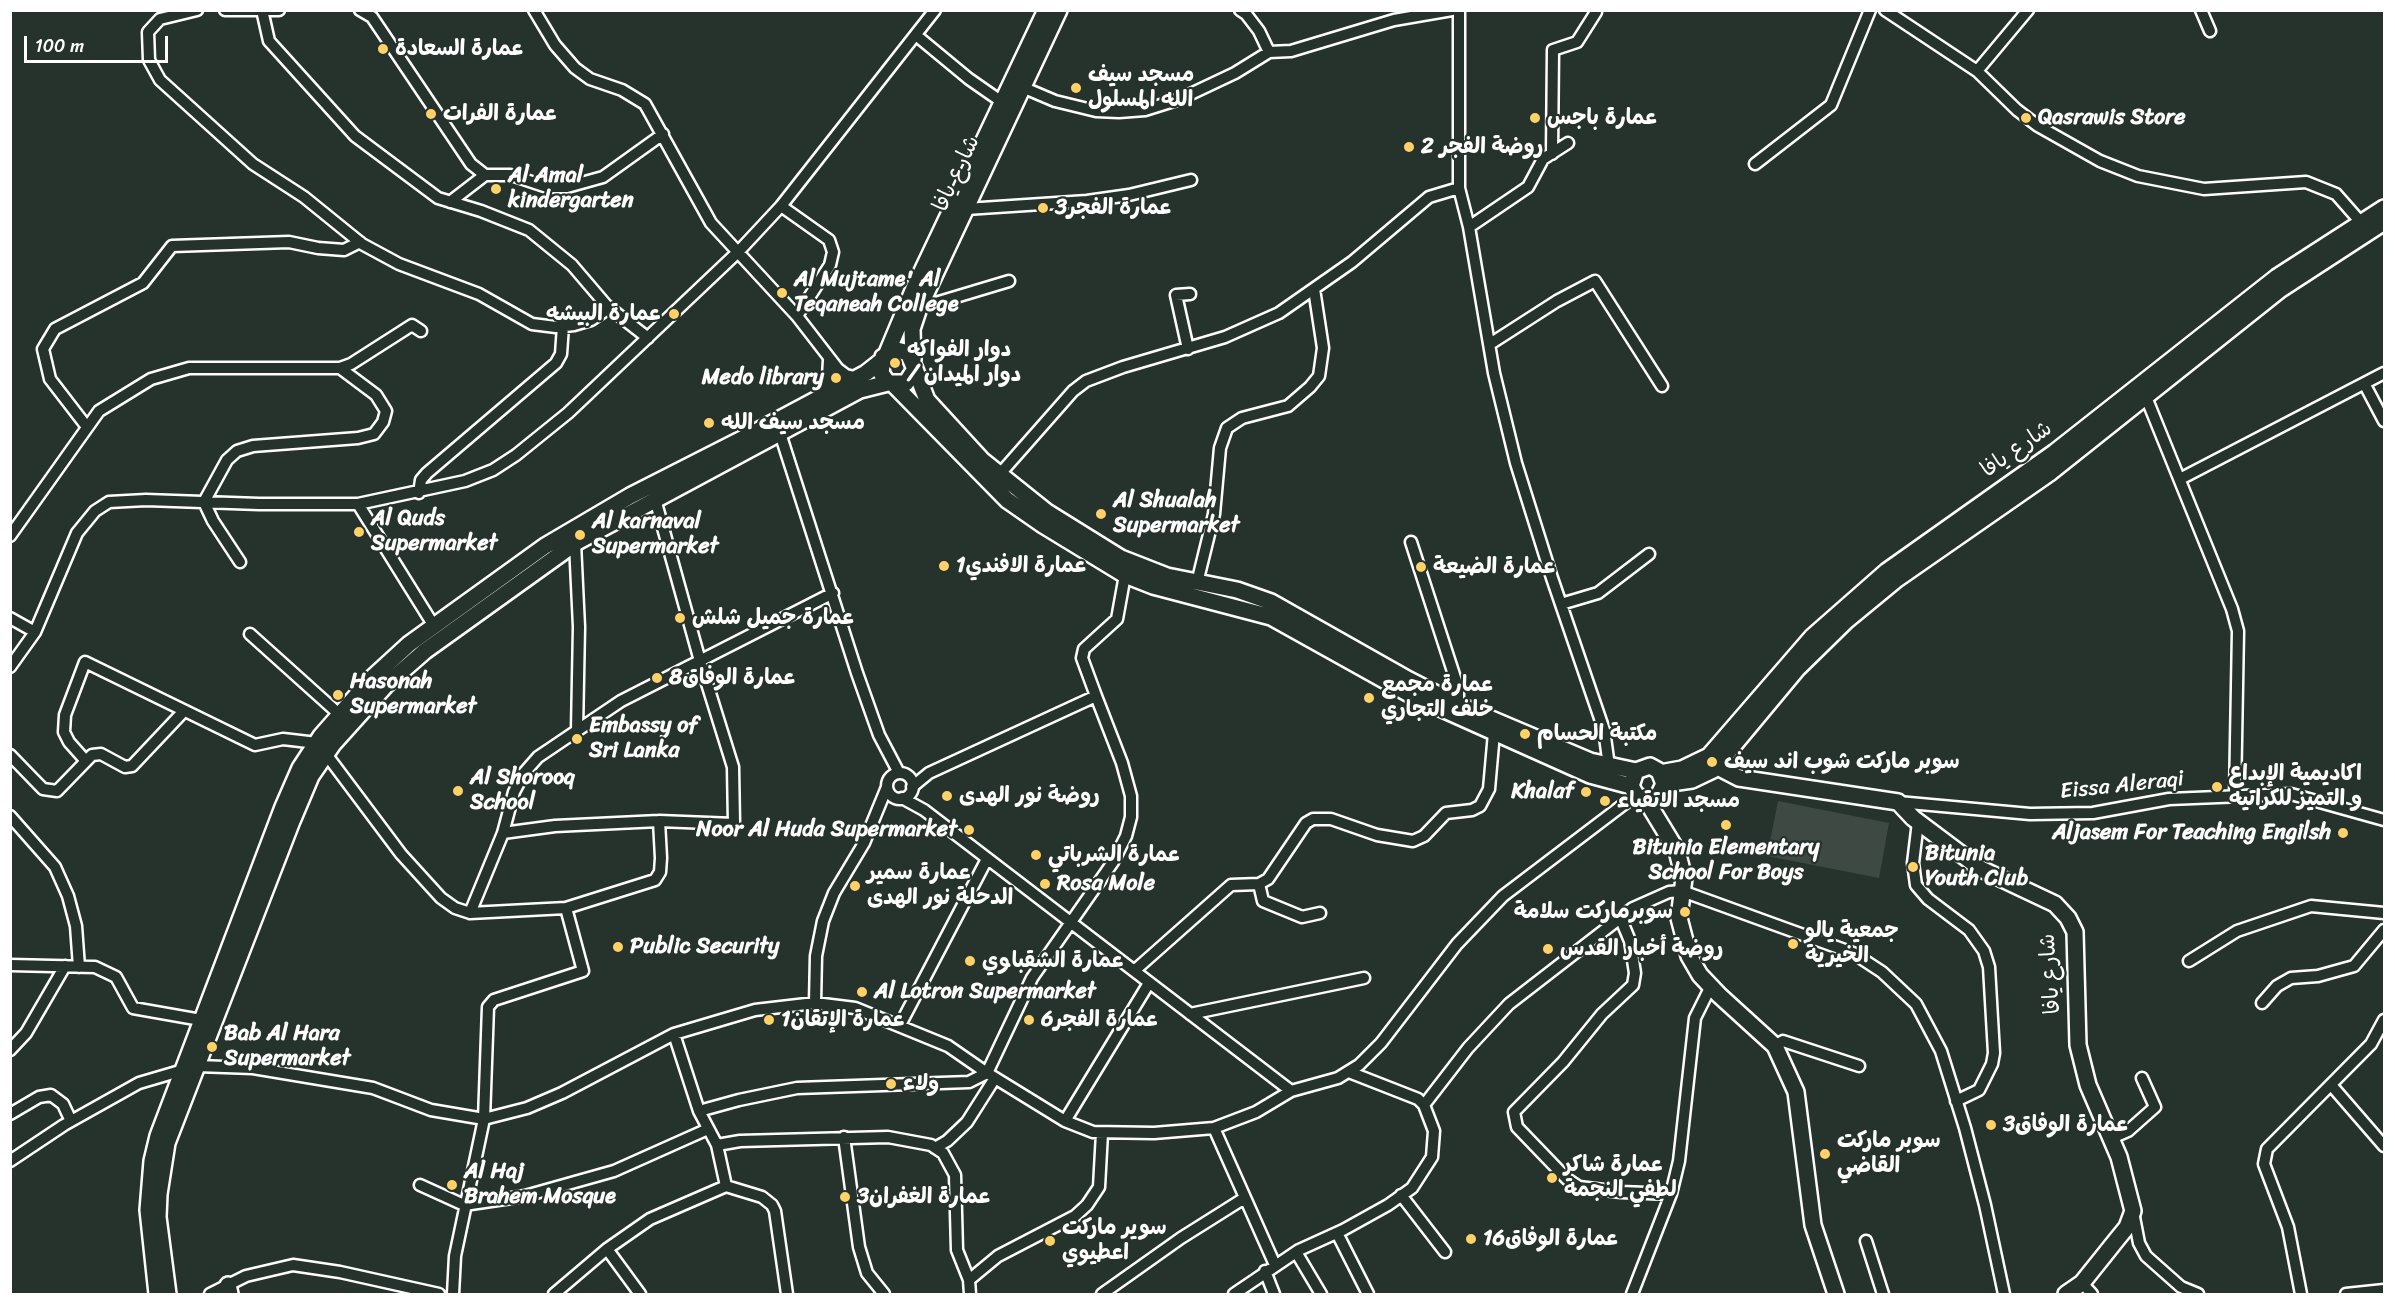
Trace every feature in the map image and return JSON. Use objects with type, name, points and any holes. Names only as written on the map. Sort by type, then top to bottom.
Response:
[{"type":"main road","name":"شارع يافا","points":[[884,358],[920,276],[1046,10]]},
{"type":"main road","name":"شارع يافا","points":[[1059,10],[919,308],[912,329],[914,364],[927,400],[999,475],[1047,512],[1120,558],[1167,576],[1237,590],[1271,602],[1458,705],[1590,762],[1609,766],[1637,788]]},
{"type":"main road","name":"شارع يافا","points":[[1662,783],[1682,769],[1709,763],[1722,744],[1812,637],[1887,571],[2055,452],[2277,277],[2365,227],[2385,208]]},
{"type":"main road","points":[[1898,802],[1739,778],[1709,763],[1797,669],[1846,621],[1897,579],[2051,472],[2281,289],[2365,227],[2385,222]]},
{"type":"main road","points":[[157,1294],[149,1236],[152,1161],[165,1113],[300,768],[321,748],[358,713],[424,651],[575,543],[778,428],[827,394],[858,378],[884,358],[903,351],[914,364],[906,383],[860,390],[778,428],[630,496],[573,529],[434,626],[380,671],[339,714],[321,748],[167,1143],[158,1217],[168,1294]]},
{"type":"main road","points":[[884,358],[880,374],[1007,500],[1125,575],[1153,586],[1271,616],[1411,695],[1590,775],[1637,788],[1662,783]]},
{"type":"main road","points":[[1637,788],[1650,766],[1662,783],[1665,827]]},
{"type":"main road","points":[[1637,788],[1665,827],[1682,866],[1683,891],[1679,918],[1689,956],[1711,986],[1775,1046],[1796,1092],[1813,1225],[1836,1294]]},
{"type":"main road","name":"شارع يافا","points":[[1898,802],[1918,822],[1981,869],[2055,904],[2068,918],[2075,932],[2078,970],[2078,1045],[2088,1085],[2112,1138],[2133,1211]]},
{"type":"main road","points":[[2066,1294],[2087,1289],[2127,1227],[2133,1211]]},
{"type":"street","points":[[198,10],[160,20],[148,32],[149,60],[160,80],[253,164],[304,197],[360,243],[399,264],[479,294],[532,324],[563,326],[591,320],[609,308]]},
{"type":"street","points":[[225,10],[279,10]]},
{"type":"street","points":[[360,10],[372,17],[471,164],[485,175]]},
{"type":"street","points":[[534,10],[555,45],[575,68],[590,80],[622,90],[645,104],[711,223],[797,316],[829,360],[846,375],[858,378]]},
{"type":"street","points":[[10,667],[35,632],[77,533],[95,511],[109,502],[358,504],[419,493],[465,481],[493,470],[516,455],[568,413],[739,251],[781,206],[917,36],[935,10]]},
{"type":"street","points":[[1240,10],[1259,31],[1269,52]]},
{"type":"street","points":[[1022,87],[1056,101],[1096,111],[1144,110],[1180,99],[1235,72],[1269,52],[1291,51],[1394,20],[1452,10]]},
{"type":"street","points":[[1459,10],[1459,188],[1469,227],[1490,345],[1516,463],[1604,730],[1609,766]]},
{"type":"street","points":[[1755,164],[1832,105],[1870,10]]},
{"type":"street","points":[[1886,10],[1977,71],[2017,110],[2038,126],[2100,161],[2128,172],[2204,189],[2306,182],[2336,194],[2365,227]]},
{"type":"street","points":[[1977,71],[2028,10]]},
{"type":"street","points":[[2201,10],[2210,31]]},
{"type":"street","points":[[262,11],[269,41],[356,136],[401,173],[438,198],[529,230],[572,265],[609,308],[648,338]]},
{"type":"street","points":[[1552,154],[1553,50],[1577,42],[1596,12]]},
{"type":"street","points":[[917,36],[969,80],[1002,102]]},
{"type":"street","points":[[450,202],[485,175],[511,174],[547,187],[567,187],[603,177],[663,134]]},
{"type":"street","points":[[1469,227],[1527,187],[1543,159],[1569,143]]},
{"type":"street","points":[[966,209],[1087,201],[1129,195],[1191,180]]},
{"type":"street","points":[[999,475],[1073,391],[1086,381],[1123,366],[1225,337],[1280,313],[1352,262],[1429,197],[1459,188]]},
{"type":"street","points":[[781,206],[829,240],[834,252],[830,264],[797,316]]},
{"type":"street","points":[[87,427],[51,379],[44,349],[55,329],[143,283],[172,246],[289,242],[344,250],[360,243]]},
{"type":"street","points":[[919,308],[1009,281]]},
{"type":"street","points":[[1490,345],[1557,301],[1594,281],[1662,386]]},
{"type":"street","points":[[1197,583],[1214,514],[1220,448],[1227,428],[1242,418],[1288,406],[1319,376],[1323,348],[1314,289]]},
{"type":"street","points":[[1188,349],[1176,295],[1190,294]]},
{"type":"street","points":[[10,536],[99,411],[151,379],[189,368],[340,368],[351,364],[412,325],[421,331]]},
{"type":"street","points":[[419,493],[421,480],[426,473],[556,363],[561,354],[563,326]]},
{"type":"street","points":[[827,394],[829,360]]},
{"type":"street","points":[[204,502],[226,460],[237,451],[281,443],[333,441],[374,434],[383,422],[386,411],[376,395],[340,368]]},
{"type":"street","points":[[2180,479],[2385,373]]},
{"type":"street","points":[[2365,385],[2385,421]]},
{"type":"street","points":[[2146,398],[2180,479],[2238,631],[2235,796]]},
{"type":"street","points":[[778,428],[881,740],[902,774],[910,779],[912,790],[924,810]]},
{"type":"street","points":[[503,833],[555,826],[659,821],[734,824],[733,766],[700,661],[655,499]]},
{"type":"street","points":[[204,502],[213,521],[240,562]]},
{"type":"street","points":[[358,504],[434,626]]},
{"type":"street","points":[[1411,542],[1458,687],[1458,705]]},
{"type":"street","points":[[575,543],[579,627],[577,730]]},
{"type":"street","points":[[1561,604],[1598,593],[1648,554]]},
{"type":"street","points":[[935,1148],[953,1137],[968,1122],[991,1076],[1032,978],[1113,862],[1126,836],[1131,817],[1131,796],[1122,763],[1082,658],[1084,649],[1117,620],[1125,575]]},
{"type":"street","points":[[470,913],[503,833],[514,792],[524,773],[538,757],[621,701],[833,593]]},
{"type":"street","points":[[10,618],[35,632]]},
{"type":"street","points":[[250,634],[339,714]]},
{"type":"street","points":[[86,760],[69,742],[64,732],[64,715],[85,662],[255,745],[283,739],[321,748],[401,854],[441,898],[456,908],[470,913],[566,908],[655,880],[660,872],[661,858],[659,821]]},
{"type":"street","points":[[876,816],[912,790],[929,773],[1009,734],[1096,696]]},
{"type":"street","points":[[10,755],[36,784],[50,792],[64,786],[92,755],[101,754],[116,764],[132,766],[184,711]]},
{"type":"street","points":[[1134,971],[1231,885],[1259,884],[1268,879],[1306,823],[1313,819],[1331,819],[1377,835],[1413,841],[1424,836],[1446,813],[1472,810],[1480,806],[1489,789],[1494,733]]},
{"type":"street","points":[[881,740],[887,785],[891,795],[924,810],[1291,1091]]},
{"type":"street","points":[[815,1002],[816,956],[823,921],[834,893],[864,843],[887,785],[892,776],[929,773]]},
{"type":"street","points":[[10,1161],[71,1121],[139,1083],[197,1066],[253,1068],[373,1088],[431,1110],[484,1119],[527,1108],[562,1093],[674,1034],[755,1010],[815,1002],[855,1008],[948,1046],[991,1076],[1065,1121],[1093,1132],[1154,1133],[1214,1128],[1256,1112],[1291,1091],[1349,1072],[1382,1043],[1458,944],[1503,896],[1637,788]]},
{"type":"street","name":"Eissa Aleraqi","points":[[1898,802],[2030,814],[2093,813],[2169,799],[2291,794],[2385,820]]},
{"type":"street","points":[[10,816],[55,867],[68,896],[76,926],[79,967]]},
{"type":"street","points":[[1918,822],[1913,863],[1916,885],[1928,899],[1969,930],[1984,951],[1989,967],[1994,1053],[1992,1064],[1978,1090],[1956,1101]]},
{"type":"street","points":[[900,1025],[987,859]]},
{"type":"street","points":[[1259,884],[1263,902],[1302,917],[1320,912]]},
{"type":"street","points":[[1424,1105],[1468,1048],[1509,1004],[1620,917],[1655,897],[1683,891],[1853,953],[1882,972],[1916,1004],[1927,1021],[1941,1052],[1956,1101],[1985,1204],[2004,1294]]},
{"type":"street","points":[[2189,961],[2237,931],[2311,906],[2385,913]]},
{"type":"street","points":[[453,1294],[455,1257],[464,1205],[484,1119],[488,1007],[495,1000],[583,971],[566,908]]},
{"type":"street","points":[[1620,917],[1630,941],[1635,973],[1633,985],[1602,1014],[1563,1062],[1514,1112],[1517,1127],[1567,1179],[1579,1187],[1671,1194]]},
{"type":"street","points":[[2262,1003],[2277,986],[2291,978],[2318,976],[2354,966],[2385,930]]},
{"type":"street","points":[[10,965],[95,967],[116,977],[133,1008],[201,1020]]},
{"type":"street","points":[[10,1050],[26,1033],[64,966]]},
{"type":"street","points":[[1190,1014],[1364,978]]},
{"type":"street","points":[[1065,1121],[1149,983]]},
{"type":"street","points":[[1632,1294],[1671,1194],[1679,1161],[1695,1018],[1711,986]]},
{"type":"street","points":[[2301,1294],[2288,1227],[2264,1164],[2267,1149],[2332,1086],[2371,1044],[2385,1020]]},
{"type":"street","points":[[674,1034],[699,1111],[717,1145],[726,1186]]},
{"type":"street","points":[[1775,1046],[1783,1041],[1860,1066]]},
{"type":"street","points":[[1234,1294],[1296,1252],[1337,1233],[1412,1188],[1432,1157],[1434,1131],[1424,1105],[1418,1100],[1349,1072]]},
{"type":"street","points":[[699,1111],[797,1088],[969,1082],[991,1076]]},
{"type":"street","points":[[2112,1138],[2128,1131],[2155,1107],[2142,1078]]},
{"type":"street","points":[[2332,1086],[2385,1146]]},
{"type":"street","points":[[10,1114],[39,1097],[51,1095],[63,1104],[71,1121]]},
{"type":"street","points":[[1214,1128],[1270,1268],[1274,1294]]},
{"type":"street","points":[[420,1185],[464,1205],[525,1196],[614,1171],[708,1129]]},
{"type":"street","points":[[969,1280],[990,1261],[1075,1216],[1087,1205],[1099,1187],[1102,1133]]},
{"type":"street","points":[[844,1137],[858,1247],[867,1273],[884,1294]]},
{"type":"street","points":[[717,1145],[740,1141],[888,1137],[913,1140],[935,1148],[950,1161],[955,1175],[957,1250],[969,1280],[970,1294]]},
{"type":"street","points":[[554,1294],[607,1249],[650,1219],[726,1186],[762,1197],[772,1205],[787,1294]]},
{"type":"street","points":[[1401,1195],[1445,1252]]},
{"type":"street","points":[[1102,1294],[1181,1238],[1243,1199]]},
{"type":"street","points":[[2133,1211],[2139,1243],[2146,1256],[2181,1287],[2198,1294]]},
{"type":"street","points":[[1337,1233],[1368,1294]]},
{"type":"street","points":[[1866,1241],[1883,1294]]},
{"type":"street","points":[[607,1249],[640,1294]]},
{"type":"street","points":[[1296,1252],[1321,1294]]},
{"type":"street","points":[[210,1294],[229,1290],[246,1276],[293,1265],[340,1272],[439,1294]]},
{"type":"street","points":[[2346,1294],[2385,1290]]},
{"type":"shaded area","points":[[1778,801],[1889,823],[1879,878],[1767,856]]},
{"type":"place","name":"عمارة السعادة","points":[[383,49]]},
{"type":"place","name":"مسجد سيف الله المسلول","points":[[1076,88]]},
{"type":"place","name":"عمارة الفرات","points":[[431,114]]},
{"type":"place","name":"عمارة باجس","points":[[1535,118]]},
{"type":"place","name":"Qasrawis Store","points":[[2026,118]]},
{"type":"place","name":"روضة الفجر 2","points":[[1409,147]]},
{"type":"place","name":"Al Amal kindergarten","points":[[496,189]]},
{"type":"place","name":"عمارة الفجر3","points":[[1043,208]]},
{"type":"place","name":"Al Mujtame' Al Teqaneah College","points":[[782,293]]},
{"type":"place","name":"عمارة البيشه","points":[[674,314]]},
{"type":"place","name":"دوار الفواكه / دوار الميدان","points":[[895,363]]},
{"type":"place","name":"Medo library","points":[[836,378]]},
{"type":"place","name":"مسجد سيف الله","points":[[709,423]]},
{"type":"place","name":"Al Shualah Supermarket","points":[[1101,514]]},
{"type":"place","name":"Al Quds Supermarket","points":[[359,532]]},
{"type":"place","name":"Al karnaval Supermarket","points":[[580,535]]},
{"type":"place","name":"عمارة الافندي1","points":[[944,566]]},
{"type":"place","name":"عمارة الضيعة","points":[[1421,567]]},
{"type":"place","name":"عمارة جميل شلش","points":[[680,618]]},
{"type":"place","name":"عمارة الوفاق8","points":[[657,678]]},
{"type":"place","name":"Hasonah Supermarket","points":[[338,695]]},
{"type":"place","name":"عمارة مجمع خلف التجاري","points":[[1369,698]]},
{"type":"place","name":"مكتبة الحسام","points":[[1525,734]]},
{"type":"place","name":"Embassy of Sri Lanka","points":[[577,739]]},
{"type":"place","name":"سوبر ماركت شوب اند سيف","points":[[1712,762]]},
{"type":"place","name":"اكاديمية الإبداع و التميز للكراتيه","points":[[2217,787]]},
{"type":"place","name":"Al Shorooq School","points":[[458,791]]},
{"type":"place","name":"Khalaf","points":[[1586,792]]},
{"type":"place","name":"روضة نور الهدى","points":[[947,796]]},
{"type":"place","name":"مسجد الاتقياء","points":[[1605,801]]},
{"type":"place","name":"Bitunia Elementary School For Boys","points":[[1726,825]]},
{"type":"place","name":"Noor Al Huda Supermarket","points":[[969,830]]},
{"type":"place","name":"Aljasem For Teaching Engilsh","points":[[2343,833]]},
{"type":"place","name":"عمارة الشرباتي","points":[[1036,855]]},
{"type":"place","name":"Bitunia Youth Club","points":[[1913,867]]},
{"type":"place","name":"Rosa Mole","points":[[1045,884]]},
{"type":"place","name":"عمارة سمير الدحلة نور الهدى","points":[[855,886]]},
{"type":"place","name":"سوبرماركت سلامة","points":[[1685,912]]},
{"type":"place","name":"جمعية يالو الخيرية","points":[[1793,944]]},
{"type":"place","name":"Public Security","points":[[618,947]]},
{"type":"place","name":"روضة أخبار القدس","points":[[1548,949]]},
{"type":"place","name":"عمارة الشقباوي","points":[[970,961]]},
{"type":"place","name":"Al Lotron Supermarket","points":[[862,992]]},
{"type":"place","name":"عمارة الإتقان1","points":[[769,1020]]},
{"type":"place","name":"عمارة الفجر6","points":[[1029,1020]]},
{"type":"place","name":"Bab Al Hara Supermarket","points":[[212,1047]]},
{"type":"place","name":"ولاء","points":[[891,1084]]},
{"type":"place","name":"عمارة الوفاق3","points":[[1991,1125]]},
{"type":"place","name":"سوبر ماركت القاضي","points":[[1825,1154]]},
{"type":"place","name":"عمارة شاكر لطفي النجمة","points":[[1552,1178]]},
{"type":"place","name":"Al Haj Brahem Mosque","points":[[452,1185]]},
{"type":"place","name":"عمارة الغفران3","points":[[845,1197]]},
{"type":"place","name":"عمارة الوفاق16","points":[[1471,1239]]},
{"type":"place","name":"سوير ماركت اعطيوي","points":[[1050,1241]]}]
